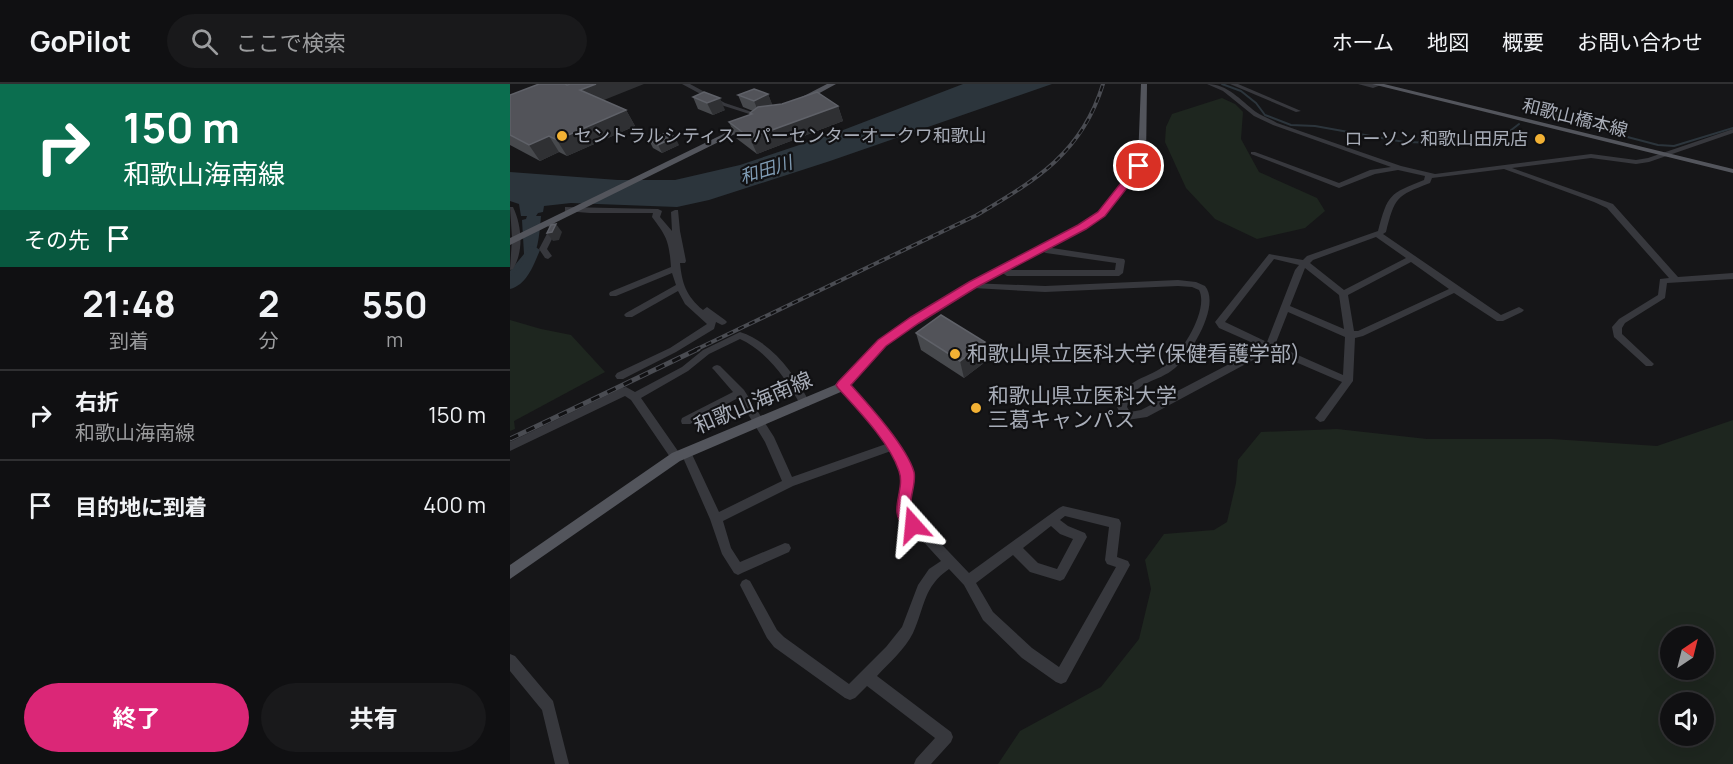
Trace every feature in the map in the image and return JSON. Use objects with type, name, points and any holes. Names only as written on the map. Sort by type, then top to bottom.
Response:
[{"type":"main road","points":[[825,84],[795,100],[833,84]]},
{"type":"main road","name":"和歌山海南線","points":[[510,573],[623,492],[681,455],[843,385],[882,343],[973,285],[1102,214],[1142,159],[1144,84]]},
{"type":"main road","name":"和歌山橋本線","points":[[1376,84],[1733,169]]},
{"type":"main road","name":"和歌山橋本線","points":[[1388,84],[1669,154]]},
{"type":"main road","points":[[515,237],[767,114]]},
{"type":"street","points":[[684,84],[723,104],[767,114]]},
{"type":"street","points":[[1210,84],[1231,87],[1298,111]]},
{"type":"street","points":[[1361,84],[1373,86],[1376,84]]},
{"type":"street","points":[[1231,87],[1256,115],[1275,124],[1399,168],[1429,176],[1591,156],[1636,162],[1669,154],[1733,131]]},
{"type":"street","points":[[1253,153],[1339,186],[1373,172],[1399,168]]},
{"type":"street","points":[[1503,168],[1610,206],[1674,279]]},
{"type":"street","points":[[973,285],[1045,289],[1178,283],[1199,286],[1205,291],[1207,301],[1188,346],[1171,367],[1134,386],[1126,394],[1122,407],[1127,416],[1143,414],[1270,347],[1284,307],[1304,263],[1310,258],[1382,232],[1389,205],[1400,192],[1427,181],[1429,176]]},
{"type":"street","points":[[510,208],[514,219],[517,252],[515,261],[510,267]]},
{"type":"street","points":[[575,208],[658,211],[656,217],[669,232],[676,268],[688,302],[712,322],[711,327],[673,350],[620,376]]},
{"type":"street","points":[[675,212],[672,226],[681,243],[685,282],[692,297],[722,322]]},
{"type":"street","points":[[548,222],[554,227],[543,249],[548,256]]},
{"type":"street","points":[[1377,234],[1500,319],[1519,310]]},
{"type":"street","points":[[1002,270],[1007,273],[1119,273],[1121,261],[1042,248]]},
{"type":"street","points":[[1320,418],[1348,381],[1350,335],[1342,294],[1304,263],[1272,256],[1220,322],[1222,326],[1348,381]]},
{"type":"street","points":[[1342,294],[1411,258]]},
{"type":"street","points":[[613,294],[676,268]]},
{"type":"street","points":[[1649,364],[1617,335],[1617,327],[1662,296],[1663,281],[1733,276]]},
{"type":"street","points":[[629,315],[681,286]]},
{"type":"street","points":[[1284,307],[1350,335],[1360,334],[1455,289]]},
{"type":"street","points":[[635,397],[686,369],[706,352],[740,336],[753,340],[800,393],[805,403]]},
{"type":"street","points":[[717,368],[740,393],[758,421],[789,483]]},
{"type":"street","points":[[843,385],[865,409],[892,446],[906,471],[908,481],[903,508],[906,518],[968,581],[988,616],[1027,653],[1061,677],[1124,565],[1111,560],[1115,523],[1063,511],[968,581]]},
{"type":"street","points":[[510,447],[626,391],[635,397],[681,455],[716,519],[726,550],[738,569],[785,548]]},
{"type":"street","points":[[686,422],[740,393]]},
{"type":"street","points":[[716,519],[789,483],[892,446]]},
{"type":"street","points":[[1014,547],[1034,567],[1060,575],[1081,537],[1064,530],[1051,519]]},
{"type":"street","points":[[746,585],[772,634],[779,642],[850,693],[891,652],[907,631],[922,589],[933,573],[948,563]]},
{"type":"street","points":[[510,661],[548,706],[562,764]]},
{"type":"street","points":[[867,676],[946,737],[921,764]]},
{"type":"shaded area","points":[[1222,98],[1235,104],[1243,112],[1241,139],[1259,172],[1317,198],[1325,211],[1305,228],[1257,239],[1215,219],[1186,188],[1165,142],[1166,127],[1172,114]]},
{"type":"shaded area","points":[[510,320],[571,335],[605,372],[514,421],[515,429],[510,431]]},
{"type":"shaded area","points":[[1733,420],[1733,764],[998,764],[1020,731],[1101,687],[1139,639],[1151,589],[1145,560],[1164,534],[1214,530],[1227,522],[1236,483],[1238,460],[1261,432],[1337,429],[1427,439],[1552,439],[1657,446]]},
{"type":"water","name":"和田川","points":[[963,84],[1052,84],[830,161],[709,200],[677,207],[571,203],[544,206],[543,212],[536,216],[541,216],[539,239],[534,255],[510,286],[510,271],[524,254],[522,220],[527,216],[521,216],[519,204],[510,201],[510,172],[618,180],[675,180],[740,165],[838,132]]},
{"type":"building","points":[[539,84],[596,84],[580,90],[626,110],[557,140],[549,136],[529,145],[510,135],[510,95]]},
{"type":"building","points":[[754,89],[768,94],[754,101],[738,95]]},
{"type":"building","points":[[704,92],[720,98],[707,103],[693,97]]},
{"type":"building","points":[[817,92],[838,106],[750,138],[729,122],[752,114],[750,113],[758,107],[782,104]]},
{"type":"building","points":[[666,133],[675,137],[658,145],[649,140]]},
{"type":"building","points":[[556,224],[552,232],[547,233],[551,225]]},
{"type":"building","points":[[941,315],[985,342],[960,361],[916,333]]},
{"type":"waterway","points":[[1222,84],[1241,91],[1256,103],[1265,115],[1291,125],[1315,126],[1404,142],[1482,144],[1497,141],[1519,124]]},
{"type":"waterway","points":[[1528,113],[1534,108],[1539,109],[1571,122],[1597,126],[1616,134],[1658,145],[1674,146],[1733,128]]},
{"type":"waterway","points":[[510,285],[525,270],[534,250]]},
{"type":"railway","points":[[695,350],[977,215],[1019,189],[1054,162],[1069,147],[1083,129],[1103,84]]},
{"type":"railway","points":[[510,439],[698,349]]},
{"type":"place","name":"セントラルシティスーパーセンターオークワ和歌山","points":[[562,136]]},
{"type":"place","name":"ローソン 和歌山田尻店","points":[[1540,139]]},
{"type":"place","name":"和歌山県立医科大学(保健看護学部)","points":[[955,354]]},
{"type":"place","name":"和歌山県立医科大学 三葛キャンパス","points":[[976,408]]},
{"type":"route","points":[[913,525],[906,518],[903,508],[908,481],[906,471],[891,444],[865,409],[843,385],[882,343],[915,320],[973,285],[1102,214],[1139,166]]}]
